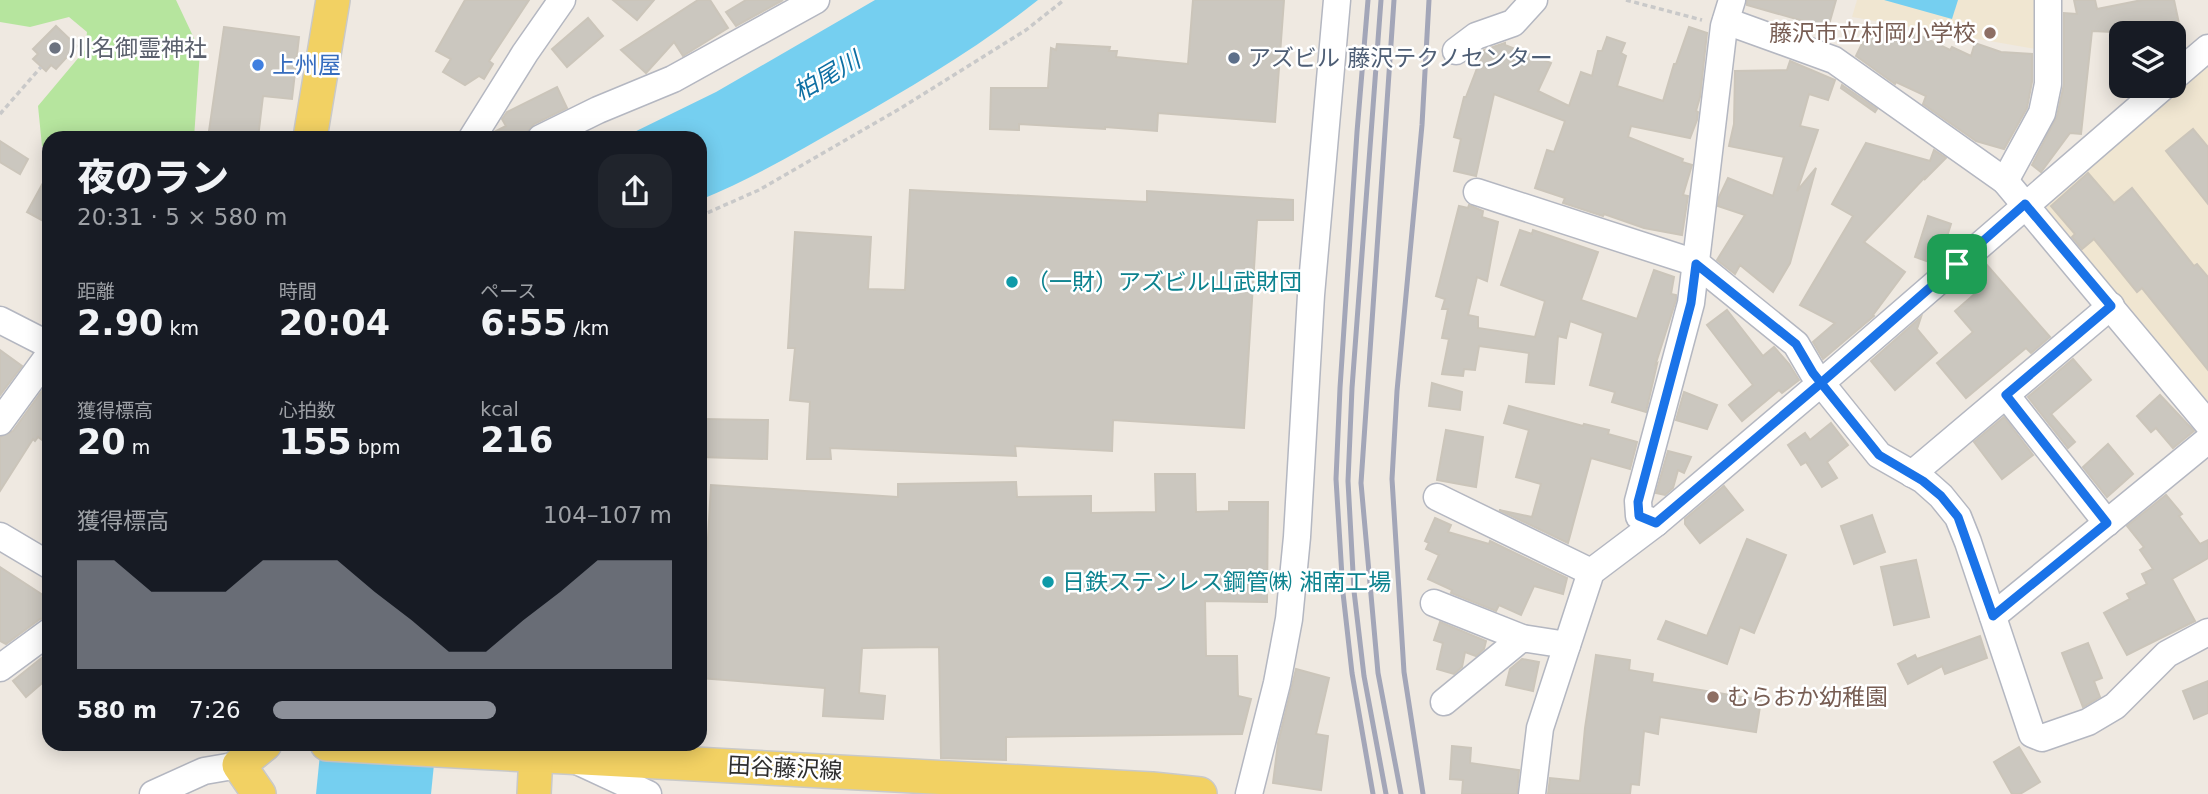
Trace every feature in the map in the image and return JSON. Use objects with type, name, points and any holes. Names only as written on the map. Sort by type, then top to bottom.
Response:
[{"type":"main road","points":[[311,131],[333,0]]},
{"type":"main road","points":[[257,751],[239,768],[258,794]]},
{"type":"main road","name":"田谷藤沢線","points":[[484,751],[1152,789],[1200,794]]},
{"type":"main road","points":[[534,794],[551,755]]},
{"type":"street","points":[[476,131],[562,0]]},
{"type":"street","points":[[555,131],[673,79],[816,0]]},
{"type":"street","points":[[1249,794],[1277,682],[1289,619],[1297,537],[1311,295],[1337,0]]},
{"type":"street","points":[[1456,51],[1476,36],[1513,23],[1534,0]]},
{"type":"street","points":[[2005,181],[2042,113],[2048,84],[2048,0]]},
{"type":"street","points":[[1656,523],[1639,516],[1638,502],[1689,313],[1727,16],[1833,60],[2005,181],[2208,424]]},
{"type":"street","points":[[2186,67],[2208,48]]},
{"type":"street","points":[[1532,794],[1540,728],[1591,572],[1656,523],[2150,98]]},
{"type":"street","points":[[1477,192],[1696,264],[1796,344],[1813,373],[1879,455],[1912,474],[1941,496],[1958,517],[2032,734],[2042,738],[2088,722],[2115,706],[2167,654],[2208,632]]},
{"type":"street","points":[[1912,474],[2111,306]]},
{"type":"street","points":[[0,320],[42,341]]},
{"type":"street","points":[[0,422],[42,365]]},
{"type":"street","points":[[2006,395],[2107,523]]},
{"type":"street","points":[[1993,616],[2208,440]]},
{"type":"street","points":[[1437,497],[1591,572]]},
{"type":"street","points":[[0,536],[42,561]]},
{"type":"street","points":[[1434,603],[1522,638],[1567,645]]},
{"type":"street","points":[[0,668],[42,637]]},
{"type":"street","points":[[1444,702],[1522,638]]},
{"type":"street","points":[[551,755],[648,794]]},
{"type":"street","points":[[152,794],[204,771],[239,768]]},
{"type":"path","points":[[707,213],[759,190],[901,108],[1026,30],[1064,0]]},
{"type":"path","points":[[1626,0],[1727,16]]},
{"type":"path","points":[[0,114],[41,67]]},
{"type":"shaded area","name":"藤沢市立村岡小学校","points":[[1857,0],[2040,0],[2035,49],[1852,17]]},
{"type":"shaded area","points":[[2208,66],[2208,404],[2044,205],[2170,98],[2186,98],[2186,85]]},
{"type":"green space","points":[[0,0],[176,0],[200,51],[194,131],[42,131],[42,146],[38,106],[85,50],[87,32],[69,17],[30,27],[0,22]]},
{"type":"water","name":"柏尾川","points":[[875,0],[1038,0],[969,50],[897,95],[775,164],[707,197],[707,131],[636,131],[716,92]]},
{"type":"water","points":[[1884,0],[1958,0],[1952,19]]},
{"type":"water","points":[[320,751],[435,751],[431,794],[316,794]]},
{"type":"building","points":[[465,0],[529,0],[489,61],[493,64],[484,79],[479,76],[465,85],[443,72],[451,59],[436,51]]},
{"type":"building","points":[[613,0],[654,0],[637,20]]},
{"type":"building","points":[[698,0],[710,0],[728,28],[683,56],[674,42],[646,73],[621,50]]},
{"type":"building","points":[[746,0],[783,0],[736,26],[726,12]]},
{"type":"building","points":[[1193,0],[1284,0],[1275,122],[1158,113],[1157,131],[1019,124],[1019,130],[990,129],[991,88],[1048,88],[1051,48],[1056,50],[1057,44],[1110,47],[1109,51],[1117,51],[1116,57],[1188,64]]},
{"type":"building","points":[[1747,0],[1836,0],[1828,28],[1747,5]]},
{"type":"building","points":[[2074,0],[2095,0],[2097,9],[2142,0],[2174,0],[2178,21],[2109,21],[2109,32],[2092,31],[2081,134],[2070,133],[2041,172],[2032,165],[2057,116],[2064,84],[2064,13],[2077,14]]},
{"type":"building","points":[[588,18],[603,36],[567,67],[552,49]]},
{"type":"building","points":[[1871,25],[1910,44],[1915,33],[1950,50],[1952,47],[1971,56],[1975,43],[2001,52],[2032,54],[2032,82],[2027,108],[2004,149],[1976,141],[1923,104],[1926,96],[1896,82],[1895,84],[1856,56]]},
{"type":"building","name":"川名御霊神社","points":[[56,26],[77,46],[56,69],[51,65],[46,71],[33,59],[38,54],[33,49]]},
{"type":"building","points":[[224,27],[299,37],[292,99],[263,96],[259,131],[209,131]]},
{"type":"building","points":[[1689,27],[1707,33],[1697,120],[1690,138],[1631,126],[1628,137],[1692,165],[1683,195],[1688,196],[1682,235],[1644,228],[1604,214],[1603,216],[1563,203],[1565,198],[1535,188],[1547,150],[1554,152],[1565,121],[1494,94],[1476,176],[1454,171],[1461,139],[1454,137],[1464,97],[1484,50],[1505,43],[1551,63],[1538,91],[1569,106],[1581,72],[1592,76],[1598,51],[1602,51],[1607,37],[1625,43],[1621,53],[1626,56],[1617,86],[1663,101]]},
{"type":"building","points":[[1790,61],[1835,80],[1828,100],[1809,94],[1800,126],[1818,130],[1797,191],[1816,168],[1790,263],[1773,292],[1740,265],[1735,274],[1717,260],[1745,215],[1718,206],[1728,178],[1773,196],[1784,157],[1729,146],[1734,124],[1735,71],[1787,70]]},
{"type":"building","points":[[1842,85],[1877,109],[1875,112],[1841,88]]},
{"type":"building","points":[[557,87],[567,108],[534,124],[528,131],[496,131],[506,126],[502,119],[507,112]]},
{"type":"building","points":[[2193,129],[2208,147],[2208,204],[2166,151]]},
{"type":"building","points":[[0,141],[28,159],[20,174],[0,162]]},
{"type":"building","points":[[1866,143],[1930,161],[1934,150],[1946,158],[1864,242],[1905,272],[1874,316],[1823,359],[1813,342],[1835,323],[1800,305],[1853,216],[1832,204]]},
{"type":"building","points":[[2088,173],[2114,203],[2132,188],[2194,266],[2197,264],[2208,277],[2208,370],[2142,288],[2137,292],[2094,239],[2082,249],[2072,237],[2075,234],[2051,206]]},
{"type":"building","points":[[42,185],[42,220],[27,212]]},
{"type":"building","points":[[910,190],[1147,202],[1147,191],[1293,200],[1293,220],[1257,220],[1244,428],[1113,420],[1112,451],[1015,446],[1016,456],[830,448],[831,459],[807,459],[810,402],[790,400],[795,348],[788,348],[795,232],[871,237],[868,289],[905,290]]},
{"type":"building","points":[[1469,205],[1483,211],[1482,217],[1498,222],[1487,281],[1477,277],[1468,315],[1478,317],[1478,328],[1535,337],[1545,301],[1501,285],[1520,230],[1532,234],[1533,230],[1598,252],[1581,300],[1637,319],[1654,270],[1674,277],[1671,294],[1676,295],[1676,300],[1655,366],[1657,364],[1646,412],[1612,402],[1615,392],[1590,385],[1603,333],[1570,321],[1566,338],[1558,336],[1554,384],[1526,382],[1529,353],[1479,346],[1475,370],[1464,369],[1463,376],[1442,374],[1449,339],[1442,338],[1448,309],[1442,309],[1445,299],[1436,296],[1459,206],[1468,208]]},
{"type":"building","points":[[1928,216],[1951,224],[1940,259],[1935,264],[1915,257]]},
{"type":"building","points":[[1986,264],[2050,337],[2031,353],[2026,348],[1966,398],[1937,363],[1973,332],[1955,311],[1978,291],[1968,280]]},
{"type":"building","points":[[1727,310],[1763,356],[1774,347],[1799,380],[1782,393],[1779,390],[1742,421],[1729,405],[1753,385],[1707,325]]},
{"type":"building","points":[[1921,317],[1917,329],[1937,353],[1895,390],[1871,361]]},
{"type":"building","points":[[0,350],[22,366],[0,395]]},
{"type":"building","points":[[2073,359],[2091,380],[2051,414],[2075,442],[2068,448],[2028,397]]},
{"type":"building","points":[[1432,383],[1462,392],[1460,410],[1429,406]]},
{"type":"building","points":[[42,391],[42,440],[38,437],[35,441],[33,439],[0,491],[0,437],[13,431]]},
{"type":"building","points":[[1684,392],[1717,405],[1707,429],[1676,420]]},
{"type":"building","points":[[2160,395],[2194,431],[2173,448],[2156,428],[2151,432],[2137,416]]},
{"type":"building","points":[[1509,406],[1583,426],[1584,424],[1609,430],[1608,434],[1637,442],[1630,469],[1591,458],[1568,543],[1499,510],[1532,517],[1541,484],[1516,477],[1529,430],[1504,423]]},
{"type":"building","points":[[2004,417],[2033,455],[2002,479],[1974,442]]},
{"type":"building","points":[[707,419],[768,420],[767,459],[707,457]]},
{"type":"building","points":[[1831,423],[1848,445],[1827,462],[1837,478],[1822,487],[1806,462],[1801,465],[1788,445],[1805,433],[1810,440]]},
{"type":"building","points":[[1446,430],[1483,437],[1476,487],[1437,480]]},
{"type":"building","points":[[2108,444],[2133,474],[2107,497],[2083,467]]},
{"type":"building","points":[[1668,451],[1691,457],[1684,473],[1678,470],[1673,488],[1665,495],[1656,493]]},
{"type":"building","name":"日鉄ステンレス鋼管㈱ 湘南工場","points":[[1155,474],[1195,474],[1196,512],[1229,511],[1229,502],[1268,502],[1267,602],[1205,601],[1206,656],[1237,656],[1238,696],[1251,699],[1242,734],[1006,737],[1006,760],[941,758],[939,647],[862,648],[859,693],[885,696],[883,719],[823,716],[825,688],[707,679],[707,555],[711,485],[898,497],[898,484],[1016,482],[1017,497],[1091,496],[1091,513],[1156,512]]},
{"type":"building","points":[[1724,486],[1743,510],[1700,543],[1685,524],[1685,519]]},
{"type":"building","points":[[2166,495],[2182,514],[2179,516],[2200,544],[2208,540],[2208,558],[2172,579],[2195,621],[2127,655],[2104,613],[2130,599],[2127,594],[2147,584],[2142,574],[2153,569],[2140,550],[2144,547],[2127,526]]},
{"type":"building","points":[[1872,515],[1885,552],[1854,564],[1841,526]]},
{"type":"building","points":[[1435,518],[1451,525],[1448,532],[1489,544],[1490,541],[1567,578],[1563,594],[1534,586],[1521,615],[1499,605],[1496,611],[1451,593],[1452,590],[1428,579],[1439,555],[1426,549],[1429,543],[1425,541]]},
{"type":"building","points":[[1747,539],[1786,555],[1754,633],[1740,627],[1727,664],[1658,639],[1666,621],[1707,636]]},
{"type":"building","points":[[1916,560],[1929,617],[1894,625],[1881,567]]},
{"type":"building","points":[[0,567],[42,594],[42,619],[6,644],[0,641]]},
{"type":"building","points":[[1440,622],[1486,641],[1484,649],[1476,656],[1465,652],[1462,667],[1454,674],[1437,669],[1443,643],[1434,640]]},
{"type":"building","points":[[1980,636],[1987,658],[1945,674],[1942,666],[1908,684],[1898,664],[1915,655],[1917,659]]},
{"type":"building","points":[[2088,643],[2102,678],[2094,681],[2100,697],[2083,707],[2062,653]]},
{"type":"building","points":[[1596,655],[1630,660],[1629,670],[1653,674],[1652,682],[1761,700],[1756,732],[1660,717],[1658,734],[1644,731],[1639,785],[1631,784],[1630,794],[1548,794],[1550,778],[1580,781]]},
{"type":"building","points":[[42,658],[42,683],[26,697],[13,681]]},
{"type":"building","points":[[1522,659],[1539,662],[1533,691],[1506,685],[1510,669]]},
{"type":"building","points":[[1296,669],[1329,678],[1316,734],[1328,736],[1321,790],[1273,783],[1278,743]]},
{"type":"building","points":[[2208,681],[2208,713],[2194,719],[2183,691]]},
{"type":"building","points":[[1452,746],[1471,748],[1470,763],[1519,770],[1517,794],[1462,794],[1463,780],[1450,779]]},
{"type":"building","points":[[2019,747],[2040,782],[2020,794],[2012,794],[1994,762]]},
{"type":"railway","points":[[1368,0],[1357,132],[1336,479],[1343,593],[1352,673],[1373,794]]},
{"type":"railway","points":[[1381,0],[1352,388],[1348,481],[1354,591],[1364,676],[1386,794]]},
{"type":"railway","points":[[1394,0],[1361,483],[1378,673],[1401,794]]},
{"type":"railway","points":[[1423,794],[1404,672],[1392,479],[1397,391],[1422,125],[1429,0]]},
{"type":"place","name":"藤沢市立村岡小学校","points":[[1990,33]]},
{"type":"place","name":"川名御霊神社","points":[[55,48]]},
{"type":"place","name":"アズビル 藤沢テクノセンター","points":[[1234,58]]},
{"type":"place","name":"上州屋","points":[[258,65]]},
{"type":"place","name":"（一財）アズビル山武財団","points":[[1012,282]]},
{"type":"place","name":"日鉄ステンレス鋼管㈱ 湘南工場","points":[[1048,582]]},
{"type":"place","name":"むらおか幼稚園","points":[[1713,697]]},
{"type":"route","points":[[1957,264],[1821,383],[1656,523],[1639,516],[1638,502],[1691,303],[1696,264],[1796,344],[1813,373],[1821,383],[1863,436],[1879,455],[1923,481],[1941,496],[1958,517],[1993,616],[2107,523],[2006,395],[2111,306],[2025,204],[1957,264]]}]
